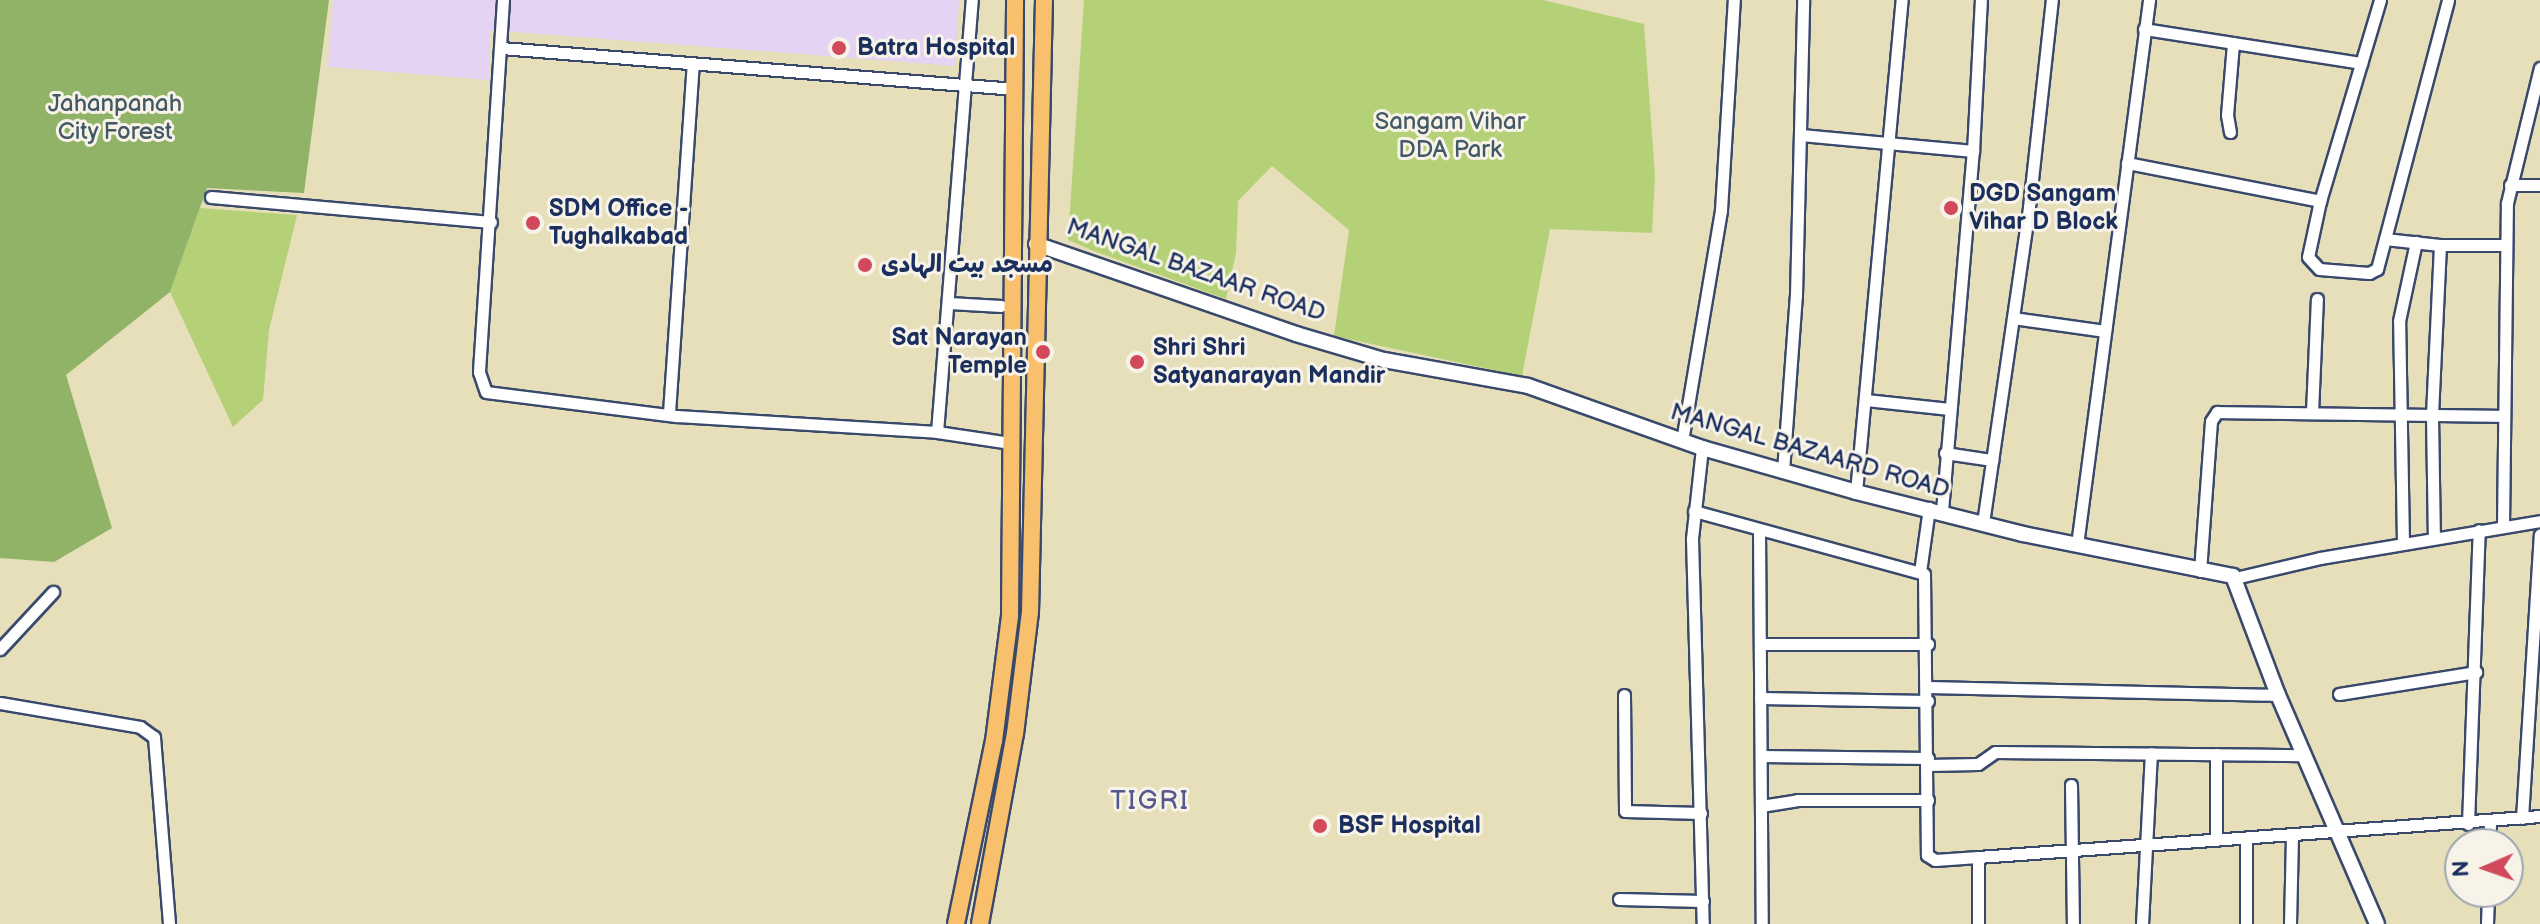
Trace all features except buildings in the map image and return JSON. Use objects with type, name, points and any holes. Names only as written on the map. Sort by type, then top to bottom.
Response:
[{"type":"main road","points":[[956,924],[994,741],[1008,632],[1015,0]]},
{"type":"main road","points":[[980,924],[1024,676],[1034,483],[1036,241],[1044,0]]},
{"type":"main road","points":[[1011,483],[1034,483]]},
{"type":"street","points":[[503,0],[479,372],[486,392],[669,413],[937,432],[1011,443]]},
{"type":"street","points":[[937,432],[972,0]]},
{"type":"street","points":[[1682,441],[1721,210],[1734,0]]},
{"type":"street","points":[[1783,471],[1801,135],[1803,0]]},
{"type":"street","points":[[1856,492],[1891,145],[1902,0]]},
{"type":"street","points":[[1981,0],[1973,151],[1950,409],[1936,510],[1920,572],[1927,584],[1929,859],[2468,824],[2540,816]]},
{"type":"street","points":[[1983,523],[2013,318],[2052,0]]},
{"type":"street","points":[[2077,545],[2149,0]]},
{"type":"street","points":[[2380,0],[2320,201],[2308,257],[2311,266],[2373,273],[2385,239],[2448,0]]},
{"type":"street","points":[[2144,29],[2361,63]]},
{"type":"street","points":[[2230,132],[2227,115],[2233,43]]},
{"type":"street","points":[[501,48],[1015,89]]},
{"type":"street","points":[[669,413],[693,64]]},
{"type":"street","points":[[2503,526],[2506,245],[2510,185],[2540,68]]},
{"type":"street","points":[[2526,126],[2540,129]]},
{"type":"street","points":[[1801,135],[1973,151]]},
{"type":"street","points":[[2127,163],[2320,201]]},
{"type":"street","points":[[2510,185],[2540,185]]},
{"type":"street","points":[[211,197],[491,222]]},
{"type":"street","points":[[2385,239],[2440,245],[2506,245]]},
{"type":"street","name":"MANGAL BAZAAR ROAD","points":[[1036,241],[1288,327],[1528,386]]},
{"type":"street","points":[[2403,543],[2397,414],[2399,321],[2416,242]]},
{"type":"street","points":[[2434,538],[2432,415],[2440,245]]},
{"type":"street","points":[[2312,412],[2317,299]]},
{"type":"street","points":[[949,303],[1001,306]]},
{"type":"street","points":[[2013,318],[2105,331]]},
{"type":"street","name":"MANGAL BAZAARD ROAD","points":[[1528,386],[1702,448],[1856,492],[2077,545],[2235,578],[2403,543],[2540,521]]},
{"type":"street","points":[[1866,400],[1950,409]]},
{"type":"street","points":[[2200,571],[2213,416],[2222,410],[2504,416]]},
{"type":"street","points":[[1702,448],[1694,511],[1703,924]]},
{"type":"street","points":[[1945,453],[1992,460]]},
{"type":"street","points":[[1694,511],[1920,572]]},
{"type":"street","points":[[1759,530],[1762,924]]},
{"type":"street","points":[[2468,824],[2479,530]]},
{"type":"street","points":[[2522,818],[2536,666],[2540,535]]},
{"type":"street","points":[[2235,578],[2278,695],[2377,924]]},
{"type":"street","points":[[0,649],[53,592]]},
{"type":"street","points":[[1760,644],[1928,644]]},
{"type":"street","points":[[2339,694],[2476,672]]},
{"type":"street","points":[[1928,687],[2278,695]]},
{"type":"street","points":[[1624,695],[1625,811],[1701,813]]},
{"type":"street","points":[[1760,698],[1928,701]]},
{"type":"street","points":[[0,703],[140,727],[154,737],[169,924]]},
{"type":"street","points":[[1761,756],[1978,764],[1995,752],[2304,755]]},
{"type":"street","points":[[2142,924],[2151,753]]},
{"type":"street","points":[[2216,754],[2216,840]]},
{"type":"street","points":[[2071,785],[2075,848],[2073,924]]},
{"type":"street","points":[[1761,806],[1797,800],[1928,800]]},
{"type":"street","points":[[2490,822],[2490,828]]},
{"type":"street","points":[[2290,924],[2292,835]]},
{"type":"street","points":[[2246,838],[2246,924]]},
{"type":"street","points":[[1978,857],[1978,924]]},
{"type":"street","points":[[1619,899],[1703,901]]},
{"type":"shaded area","name":"Batra Hospital","points":[[333,0],[959,0],[955,66],[489,30],[489,80],[328,67]]},
{"type":"green space","name":"Jahanpanah City Forest","points":[[0,0],[329,0],[304,193],[207,188],[170,292],[66,375],[112,528],[54,562],[0,558]]},
{"type":"green space","name":"Sangam Vihar DDA Park","points":[[1084,0],[1543,0],[1644,24],[1655,176],[1652,233],[1550,229],[1522,376],[1334,336],[1349,230],[1272,166],[1238,201],[1236,253],[1226,299],[1094,251],[1068,240]]},
{"type":"green space","points":[[200,208],[297,215],[269,330],[263,400],[233,427],[170,292]]},
{"type":"place","name":"Batra Hospital","points":[[839,48]]},
{"type":"place","name":"DGD Sangam Vihar D Block","points":[[1951,208]]},
{"type":"place","name":"SDM Office - Tughalkabad","points":[[533,223]]},
{"type":"place","name":"مسجد بیت الہادی","points":[[865,265]]},
{"type":"place","name":"Sat Narayan Temple","points":[[1043,352]]},
{"type":"place","name":"Shri Shri Satyanarayan Mandir","points":[[1137,362]]},
{"type":"place","name":"BSF Hospital","points":[[1320,826]]},
{"type":"district","name":"TIGRI","points":[[1150,802]]}]
